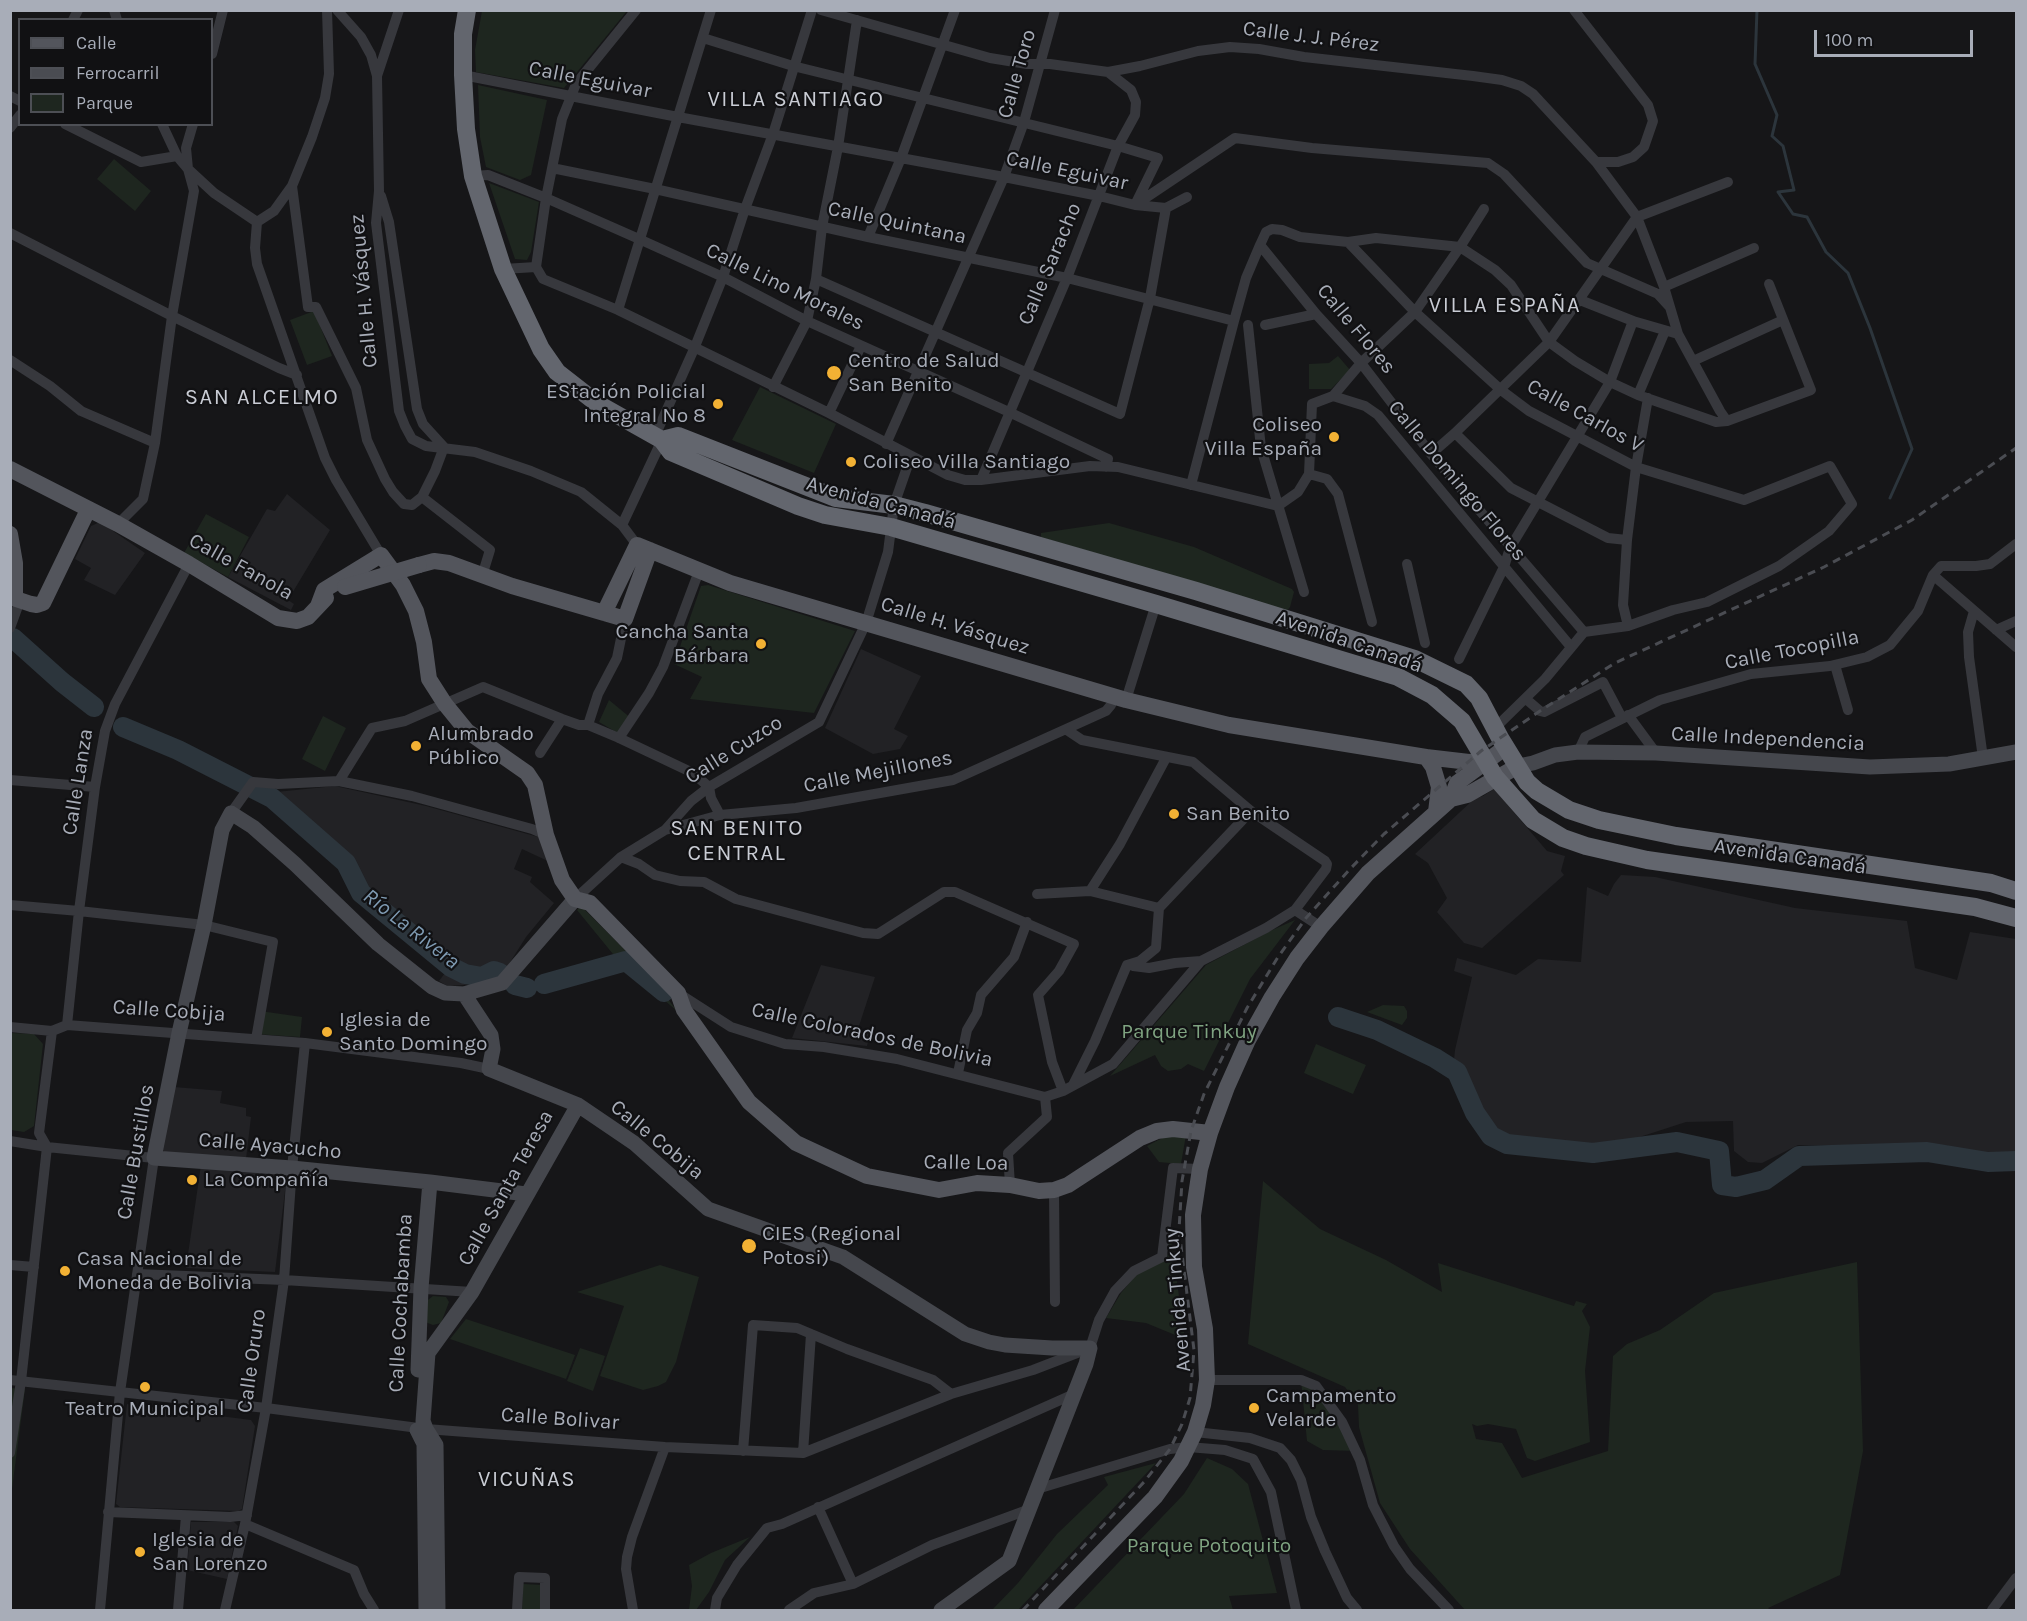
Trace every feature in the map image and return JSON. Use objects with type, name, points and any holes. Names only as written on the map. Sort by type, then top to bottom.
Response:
[{"type":"highway","name":"Avenida Canadá","points":[[467,10],[463,34],[466,129],[473,176],[503,269],[541,349],[557,372],[598,405],[658,438],[671,452],[798,506],[836,517],[891,527],[1398,677],[1432,695],[1462,721],[1495,777],[1533,820],[1563,838],[1612,853],[1647,860],[1975,906],[2016,918]]},
{"type":"highway","name":"Avenida Canadá","points":[[658,438],[678,436],[836,498],[894,505],[1196,591],[1415,659],[1466,684],[1479,698],[1527,782],[1537,791],[1569,810],[1599,820],[1676,836],[1991,883],[2016,891]]},
{"type":"highway","points":[[1462,721],[1483,705]]},
{"type":"main road","name":"Calle Fanola","points":[[10,469],[118,524],[278,618],[297,621],[308,617],[328,595],[345,587],[434,561],[449,563],[482,576],[625,619]]},
{"type":"main road","points":[[10,534],[15,563],[13,597],[37,605],[43,603],[88,510]]},
{"type":"main road","points":[[604,613],[644,547]]},
{"type":"main road","points":[[625,619],[644,547]]},
{"type":"main road","name":"Calle H. Vásquez","points":[[644,547],[730,583],[1120,699],[1229,725],[1426,757],[1469,762],[1486,761]]},
{"type":"main road","name":"Calle Colorados de Bolivia","points":[[381,555],[403,585],[416,611],[424,642],[429,679],[445,704],[467,731],[527,774],[535,785],[546,835],[562,880],[575,898],[590,903],[678,993]]},
{"type":"main road","points":[[318,606],[324,590],[381,555]]},
{"type":"main road","name":"Avenida Tinkuy","points":[[1451,799],[1457,783],[1506,747]]},
{"type":"main road","name":"Calle Independencia","points":[[1518,766],[1556,754],[1578,752],[1656,753],[1870,767],[1949,764],[2016,752]]},
{"type":"main road","points":[[1426,757],[1439,787],[1436,812]]},
{"type":"main road","name":"Avenida Tinkuy","points":[[1046,1611],[1155,1497],[1181,1461],[1192,1440],[1203,1406],[1207,1380],[1205,1329],[1194,1267],[1193,1215],[1200,1169],[1210,1133],[1248,1040],[1297,958],[1368,873],[1451,799],[1467,795],[1495,777],[1518,766]]},
{"type":"main road","points":[[231,813],[253,827],[378,944],[432,987],[445,993],[464,994],[491,1035],[493,1049],[489,1069]]},
{"type":"main road","name":"Calle Bustillos","points":[[154,1158],[222,830],[231,813]]},
{"type":"main road","name":"Calle Cuzco","points":[[464,994],[502,983],[575,898]]},
{"type":"main road","name":"Calle Loa","points":[[678,993],[684,1010],[750,1102],[796,1143],[867,1176],[939,1190],[977,1183],[1010,1185],[1039,1191],[1054,1190],[1068,1185],[1140,1138],[1157,1131],[1173,1129],[1210,1133]]},
{"type":"main road","name":"Calle Cobija","points":[[489,1069],[578,1105],[634,1143],[708,1209],[843,1257],[965,1334],[1005,1345],[1090,1348]]},
{"type":"main road","name":"Calle Santa Teresa","points":[[472,1292],[578,1105]]},
{"type":"main road","name":"Calle Ayacucho","points":[[154,1158],[292,1168],[526,1194]]},
{"type":"main road","name":"Calle Cochabamba","points":[[421,1428],[419,1336],[430,1182]]},
{"type":"main road","name":"Calle Cochabamba","points":[[421,1428],[428,1353],[472,1292]]},
{"type":"main road","points":[[941,1611],[1009,1561],[1086,1364],[1090,1348]]},
{"type":"main road","points":[[421,1428],[424,1444],[426,1611]]},
{"type":"main road","points":[[421,1428],[436,1445],[438,1611]]},
{"type":"street","points":[[213,50],[224,10]]},
{"type":"street","points":[[257,222],[274,211],[292,186],[325,98],[329,74],[327,10]]},
{"type":"street","points":[[337,10],[361,37],[371,56],[377,76],[379,191]]},
{"type":"street","points":[[377,76],[399,10]]},
{"type":"street","points":[[636,10],[576,84],[562,119],[546,198],[536,267],[543,279],[618,310],[829,413],[948,475],[965,480],[981,480],[1107,463],[1278,506],[1298,492],[1309,474],[1312,404],[1333,396],[1361,363],[1415,312],[1484,209]]},
{"type":"street","points":[[618,310],[711,10]]},
{"type":"street","points":[[622,525],[723,278],[812,10]]},
{"type":"street","name":"Calle J. J. Pérez","points":[[821,10],[990,58],[1028,64],[1108,72],[1198,51],[1230,47],[1502,80],[1521,86],[1533,94],[1596,162],[1637,217],[1664,286],[1678,334],[1727,421]]},
{"type":"street","points":[[868,237],[901,158],[955,10]]},
{"type":"street","name":"Calle Toro","points":[[886,444],[1004,177],[1024,123],[1055,10]]},
{"type":"street","points":[[1574,10],[1648,105],[1653,121],[1644,147],[1633,157],[1618,162],[1596,162]]},
{"type":"street","points":[[773,387],[807,321],[838,147],[857,20]]},
{"type":"street","points":[[704,38],[793,66],[1118,146],[1158,159],[1135,206],[1166,208],[1187,197]]},
{"type":"street","name":"Calle Saracho","points":[[981,480],[1067,278],[1118,146],[1135,115],[1136,102],[1131,90],[1108,72]]},
{"type":"street","name":"Calle Eguivar","points":[[463,75],[1004,177],[1099,196],[1135,206],[1235,138],[1312,148],[1488,163],[1504,174],[1587,263],[1658,294],[1669,306]]},
{"type":"street","points":[[69,126],[141,162],[177,156]]},
{"type":"street","points":[[163,126],[177,156],[188,169],[214,193],[257,222]]},
{"type":"street","points":[[118,524],[143,498],[155,443],[172,316],[194,191],[188,169],[186,148],[192,126]]},
{"type":"street","name":"Calle Quintana","points":[[552,168],[1067,278],[1234,321]]},
{"type":"street","name":"Calle Lino Morales","points":[[473,176],[488,175],[639,239],[807,321],[1009,412],[1107,463]]},
{"type":"street","points":[[1431,454],[1549,342],[1637,217],[1728,182]]},
{"type":"street","points":[[292,186],[308,307],[316,307],[356,388],[367,440],[385,479],[404,504],[412,506],[422,497],[444,447]]},
{"type":"street","name":"Calle H. Vásquez","points":[[379,191],[388,222],[417,409],[423,424],[444,447]]},
{"type":"street","name":"Calle H. Vásquez","points":[[379,191],[376,223],[399,411],[412,439],[426,446],[476,452],[531,471],[581,492],[606,510],[644,547]]},
{"type":"street","points":[[816,279],[1120,414],[1150,298],[1166,208]]},
{"type":"street","points":[[257,222],[255,248],[257,264],[329,465],[381,555]]},
{"type":"street","points":[[1191,485],[1246,278],[1266,232],[1272,229],[1300,237],[1348,243],[1376,238],[1460,247],[1495,270],[1511,285],[1549,342],[1575,361],[1610,382],[1643,397],[1716,422],[1727,421],[1811,390],[1769,284]]},
{"type":"street","points":[[10,233],[172,316],[297,375]]},
{"type":"street","name":"Calle Carlos V","points":[[1348,243],[1415,312],[1501,390],[1529,411],[1636,467],[1744,500],[1830,466],[1852,504],[1829,531],[1779,566],[1707,602],[1673,610],[1628,626]]},
{"type":"street","name":"Calle Flores","points":[[1260,244],[1316,314],[1361,363],[1431,454],[1584,632]]},
{"type":"street","points":[[1664,286],[1754,248]]},
{"type":"street","points":[[503,269],[536,267]]},
{"type":"street","points":[[1580,300],[1633,321],[1678,334]]},
{"type":"street","points":[[1266,325],[1316,314]]},
{"type":"street","points":[[1458,659],[1504,567],[1510,548],[1610,382],[1633,321]]},
{"type":"street","points":[[1693,361],[1783,321]]},
{"type":"street","points":[[1248,325],[1261,448],[1304,592]]},
{"type":"street","points":[[1495,728],[1545,679],[1584,632],[1628,626],[1623,605],[1643,397],[1665,331]]},
{"type":"street","points":[[829,413],[861,346]]},
{"type":"street","points":[[10,360],[50,386],[81,411],[155,443]]},
{"type":"street","name":"Calle Domingo Flores","points":[[1333,396],[1365,406],[1378,415],[1571,646]]},
{"type":"street","points":[[1455,433],[1511,488],[1608,538],[1628,540]]},
{"type":"street","points":[[891,527],[894,505],[910,456]]},
{"type":"street","points":[[1309,474],[1328,479],[1338,494],[1372,622]]},
{"type":"street","points":[[422,497],[490,550],[482,576]]},
{"type":"street","name":"Calle Cuzco","points":[[575,898],[621,857],[665,830],[691,801],[709,786],[819,722],[866,623],[888,552],[891,527]]},
{"type":"street","points":[[2016,544],[1990,564],[1941,566],[1933,575],[2016,647]]},
{"type":"street","name":"Calle Lanza","points":[[67,1024],[95,787],[109,717],[189,564]]},
{"type":"street","points":[[1407,564],[1425,643]]},
{"type":"street","points":[[619,738],[663,667],[699,571]]},
{"type":"street","name":"Calle Tocopilla","points":[[1578,752],[1585,737],[1660,700],[1751,674],[1835,665],[1867,657],[1890,645],[1918,611],[1933,575]]},
{"type":"street","points":[[10,628],[18,606],[13,597]]},
{"type":"street","name":"Calle Mejillones","points":[[665,830],[720,815],[796,808],[953,780],[1067,730],[1106,711],[1120,699],[1156,604]]},
{"type":"street","points":[[1974,611],[1968,632],[1968,657],[1983,758]]},
{"type":"street","points":[[588,725],[598,694],[617,657],[625,619]]},
{"type":"street","points":[[1996,630],[2016,621]]},
{"type":"street","points":[[1835,665],[1848,710]]},
{"type":"street","points":[[1526,699],[1539,711],[1544,712],[1603,682],[1625,716],[1656,753]]},
{"type":"street","points":[[339,781],[372,728],[405,721],[483,687],[562,719],[579,725],[588,725],[693,773],[709,786],[711,798],[720,815]]},
{"type":"street","points":[[540,753],[562,719]]},
{"type":"street","points":[[1067,730],[1082,740],[1193,762],[1251,811],[1327,864],[1326,869],[1295,910],[1266,928],[1201,961],[1149,968],[1127,965]]},
{"type":"street","points":[[1090,891],[1120,844],[1166,758]]},
{"type":"street","points":[[10,780],[95,787]]},
{"type":"street","points":[[231,813],[249,787],[339,781],[412,796],[532,829],[546,835]]},
{"type":"street","points":[[1127,965],[1140,962],[1156,948],[1159,908],[1251,811]]},
{"type":"street","points":[[621,857],[639,864],[655,875],[680,881],[704,882],[736,898],[863,933],[878,934],[944,892],[955,892],[1074,944],[1059,971],[1038,995],[1052,1062],[1068,1088]]},
{"type":"street","points":[[1037,894],[1090,891],[1159,908]]},
{"type":"street","points":[[10,905],[204,925],[273,942],[256,1039]]},
{"type":"street","points":[[1295,910],[1321,927]]},
{"type":"street","points":[[958,1073],[967,1030],[977,1013],[981,995],[1014,957],[1027,922]]},
{"type":"street","points":[[1010,1185],[1008,1153],[1047,1117],[1045,1097],[1068,1088],[1113,1064],[1201,961]]},
{"type":"street","points":[[1068,1088],[1095,1041],[1127,965]]},
{"type":"street","name":"Calle Colorados de Bolivia","points":[[678,993],[731,1027],[785,1044],[868,1053],[958,1073],[1045,1097]]},
{"type":"street","points":[[10,1027],[52,1030],[67,1024]]},
{"type":"street","name":"Calle Cobija","points":[[67,1024],[305,1043],[460,1063],[489,1069]]},
{"type":"street","points":[[10,1453],[16,1380],[34,1267],[47,1148],[39,1133],[52,1030]]},
{"type":"street","name":"Calle Oruro","points":[[225,1611],[246,1520],[266,1408],[284,1280],[292,1168],[305,1043]]},
{"type":"street","name":"Calle Ayacucho","points":[[10,1141],[47,1148],[154,1158]]},
{"type":"street","name":"Calle Bustillos","points":[[100,1611],[120,1392],[154,1158]]},
{"type":"street","points":[[1090,1348],[1099,1320],[1114,1291],[1134,1270],[1162,1257],[1173,1168],[1200,1169]]},
{"type":"street","points":[[1054,1190],[1055,1302]]},
{"type":"street","points":[[10,1265],[34,1267]]},
{"type":"street","points":[[136,1274],[284,1280],[472,1292]]},
{"type":"street","points":[[743,1451],[753,1325],[797,1328],[933,1380],[951,1394]]},
{"type":"street","points":[[803,1453],[811,1334]]},
{"type":"street","points":[[419,1336],[438,1340]]},
{"type":"street","name":"Calle Bolivar","points":[[16,1380],[421,1428],[665,1447],[803,1453],[951,1394],[1034,1370],[1090,1348]]},
{"type":"street","points":[[1207,1380],[1301,1380],[1316,1386],[1342,1422],[1360,1460],[1373,1504],[1394,1546],[1410,1569],[1449,1611]]},
{"type":"street","points":[[715,1611],[717,1598],[737,1565],[767,1528],[782,1524],[1074,1394]]},
{"type":"street","points":[[1037,1489],[1170,1449],[1192,1440],[1250,1438],[1280,1448],[1292,1460],[1325,1551],[1347,1598],[1357,1611]]},
{"type":"street","points":[[1192,1440],[1253,1459],[1271,1492],[1296,1611]]},
{"type":"street","points":[[633,1611],[626,1569],[627,1557],[632,1537],[665,1447]]},
{"type":"street","points":[[818,1508],[853,1584]]},
{"type":"street","points":[[789,1611],[814,1593],[853,1584],[932,1545],[1030,1509]]},
{"type":"street","points":[[108,1512],[230,1517],[246,1520],[354,1570],[374,1611]]},
{"type":"street","points":[[178,1611],[186,1516]]},
{"type":"street","points":[[517,1611],[519,1577],[545,1578],[545,1611]]},
{"type":"street","points":[[1992,1611],[2016,1578]]},
{"type":"shaded area","points":[[287,494],[330,530],[288,600],[294,604],[291,610],[228,577],[267,509],[275,511]]},
{"type":"shaded area","points":[[100,522],[145,553],[115,595],[84,580],[91,568],[75,559],[91,526]]},
{"type":"shaded area","points":[[861,649],[921,676],[894,729],[908,736],[900,749],[873,754],[825,728]]},
{"type":"shaded area","points":[[335,786],[426,806],[542,838],[550,862],[522,849],[514,869],[532,877],[530,882],[554,903],[526,937],[502,975],[464,985],[447,986],[439,981],[451,965],[363,891],[350,864],[274,797],[256,787],[276,792]]},
{"type":"shaded area","points":[[1494,789],[1547,851],[1565,856],[1561,871],[1564,875],[1482,948],[1464,943],[1437,912],[1447,898],[1428,863],[1415,854],[1474,799]]},
{"type":"shaded area","points":[[1621,875],[1655,877],[1795,908],[1907,921],[1915,968],[1957,980],[1970,932],[2016,939],[2016,1155],[1978,1154],[1944,1145],[1798,1145],[1762,1163],[1748,1162],[1734,1151],[1733,1121],[1686,1122],[1621,1143],[1594,1148],[1546,1144],[1498,1133],[1454,1060],[1472,977],[1454,971],[1457,958],[1516,975],[1538,959],[1581,962],[1587,887],[1608,896]]},
{"type":"shaded area","points":[[821,965],[875,977],[858,1029],[870,1032],[867,1046],[792,1038]]},
{"type":"shaded area","points":[[174,1087],[222,1091],[220,1103],[246,1108],[246,1116],[251,1117],[246,1159],[165,1152],[160,1148]]},
{"type":"shaded area","points":[[201,1165],[287,1175],[275,1272],[186,1268]]},
{"type":"shaded area","points":[[127,1404],[251,1420],[255,1426],[242,1509],[238,1511],[120,1507],[116,1504]]},
{"type":"shaded area","points":[[191,1522],[234,1522],[238,1526],[227,1579],[187,1570]]},
{"type":"green space","points":[[482,10],[627,11],[564,88],[476,72],[475,50]]},
{"type":"green space","points":[[478,85],[547,100],[531,175],[520,180],[486,167],[480,137]]},
{"type":"green space","points":[[114,159],[151,191],[135,211],[97,179]]},
{"type":"green space","points":[[489,183],[539,202],[531,252],[527,260],[515,259]]},
{"type":"green space","points":[[314,311],[332,356],[307,365],[290,320]]},
{"type":"green space","points":[[1338,356],[1350,370],[1331,389],[1309,389],[1309,364],[1329,363]]},
{"type":"green space","points":[[760,387],[836,424],[814,473],[732,440]]},
{"type":"green space","points":[[206,514],[249,537],[228,577],[184,553]]},
{"type":"green space","points":[[1109,523],[1194,547],[1292,589],[1294,592],[1290,607],[1287,611],[1041,537],[1041,533]]},
{"type":"green space","points":[[708,585],[855,631],[814,713],[690,699],[702,677],[674,664],[701,586]]},
{"type":"green space","points":[[609,700],[632,719],[623,736],[599,722]]},
{"type":"green space","points":[[323,716],[346,728],[325,771],[302,759]]},
{"type":"green space","points":[[581,906],[645,970],[678,1012],[617,959],[577,910]]},
{"type":"green space","name":"Parque Tinkuy","points":[[1295,920],[1250,979],[1204,1071],[1188,1064],[1181,1069],[1168,1071],[1161,1066],[1155,1055],[1110,1076],[1206,965]]},
{"type":"green space","points":[[1383,1005],[1404,1006],[1407,1018],[1402,1025],[1367,1012]]},
{"type":"green space","points":[[260,1011],[302,1017],[300,1037],[256,1034]]},
{"type":"green space","points":[[11,1033],[34,1034],[43,1044],[34,1126],[24,1132],[11,1130]]},
{"type":"green space","points":[[1316,1044],[1366,1065],[1353,1094],[1304,1073]]},
{"type":"green space","points":[[1168,1135],[1186,1135],[1181,1164],[1159,1162],[1147,1146]]},
{"type":"green space","points":[[1263,1181],[1320,1229],[1386,1260],[1442,1292],[1438,1263],[1574,1306],[1576,1301],[1587,1304],[1582,1311],[1590,1327],[1585,1371],[1590,1442],[1535,1461],[1527,1458],[1516,1429],[1488,1424],[1477,1426],[1472,1424],[1476,1439],[1502,1443],[1522,1478],[1608,1451],[1613,1356],[1627,1344],[1660,1330],[1714,1293],[1857,1262],[1863,1451],[1840,1575],[1768,1608],[1770,1610],[1465,1610],[1410,1549],[1380,1503],[1359,1427],[1358,1405],[1345,1387],[1248,1344]]},
{"type":"green space","points":[[1170,1232],[1185,1339],[1146,1323],[1106,1318],[1121,1293],[1137,1274],[1167,1258]]},
{"type":"green space","points":[[660,1265],[699,1277],[676,1362],[666,1382],[643,1390],[600,1376],[624,1306],[577,1292]]},
{"type":"green space","points":[[433,1296],[446,1297],[449,1302],[441,1323],[433,1325],[425,1322],[424,1303]]},
{"type":"green space","points":[[466,1319],[575,1355],[566,1379],[450,1339]]},
{"type":"green space","points":[[580,1348],[605,1356],[593,1391],[567,1381]]},
{"type":"green space","points":[[1301,1380],[1316,1386],[1356,1451],[1323,1450],[1307,1441]]},
{"type":"green space","points":[[10,1388],[25,1389],[12,1489],[10,1489]]},
{"type":"green space","name":"Parque Potoquito","points":[[1207,1458],[1232,1469],[1248,1484],[1277,1593],[1229,1596],[1233,1610],[1073,1610],[1184,1494]]},
{"type":"green space","points":[[1156,1463],[1018,1610],[992,1610],[1018,1583],[1057,1534],[1108,1485],[1104,1477]]},
{"type":"green space","points":[[750,1537],[725,1560],[709,1592],[696,1610],[689,1610],[692,1586],[689,1565]]},
{"type":"green space","points":[[523,1584],[542,1585],[542,1610],[522,1610]]},
{"type":"waterway","points":[[1757,10],[1755,64],[1777,115],[1772,136],[1783,146],[1794,190],[1778,192],[1793,214],[1807,217],[1826,252],[1848,273],[1870,328],[1912,449],[1890,498]]},
{"type":"waterway","name":"Río La Rivera","points":[[13,638],[94,707]]},
{"type":"waterway","name":"Río La Rivera","points":[[123,727],[178,750],[272,798],[346,863],[361,893],[451,967],[465,974],[482,977],[494,971],[500,973]]},
{"type":"waterway","name":"Río La Rivera","points":[[544,984],[626,961],[664,992]]},
{"type":"waterway","name":"Río La Rivera","points":[[515,985],[527,988]]},
{"type":"waterway","points":[[1338,1017],[1377,1030],[1435,1058],[1457,1072],[1475,1113],[1491,1136],[1507,1144],[1593,1153],[1677,1142],[1719,1151],[1722,1185],[1736,1187],[1765,1180],[1799,1156],[1927,1152],[1988,1162],[2016,1161]]},
{"type":"railway","points":[[1023,1610],[1144,1482],[1170,1449],[1182,1424],[1190,1398],[1194,1350],[1179,1230],[1182,1181],[1191,1131],[1204,1094],[1247,1008],[1278,957],[1306,918],[1384,834],[1481,751],[1540,711],[1615,663],[1824,567],[1912,520],[2016,448]]},
{"type":"place","name":"Centro de Salud San Benito","points":[[834,373]]},
{"type":"place","name":"EStación Policial Integral No 8","points":[[718,404]]},
{"type":"place","name":"Coliseo Villa España","points":[[1334,437]]},
{"type":"place","name":"Coliseo Villa Santiago","points":[[851,462]]},
{"type":"place","name":"Cancha Santa Bárbara","points":[[761,644]]},
{"type":"place","name":"Alumbrado Público","points":[[416,746]]},
{"type":"place","name":"San Benito","points":[[1174,814]]},
{"type":"place","name":"Iglesia de Santo Domingo","points":[[327,1032]]},
{"type":"place","name":"La Compañía","points":[[192,1180]]},
{"type":"place","name":"CIES (Regional Potosi)","points":[[749,1246]]},
{"type":"place","name":"Casa Nacional de Moneda de Bolivia","points":[[65,1271]]},
{"type":"place","name":"Teatro Municipal","points":[[145,1387]]},
{"type":"place","name":"Campamento Velarde","points":[[1254,1408]]},
{"type":"place","name":"Iglesia de San Lorenzo","points":[[140,1552]]},
{"type":"district","name":"VILLA SANTIAGO","points":[[796,100]]},
{"type":"district","name":"VILLA ESPAÑA","points":[[1505,306]]},
{"type":"district","name":"SAN ALCELMO","points":[[262,398]]},
{"type":"district","name":"SAN BENITO CENTRAL","points":[[737,842]]},
{"type":"district","name":"VICUÑAS","points":[[527,1480]]}]
